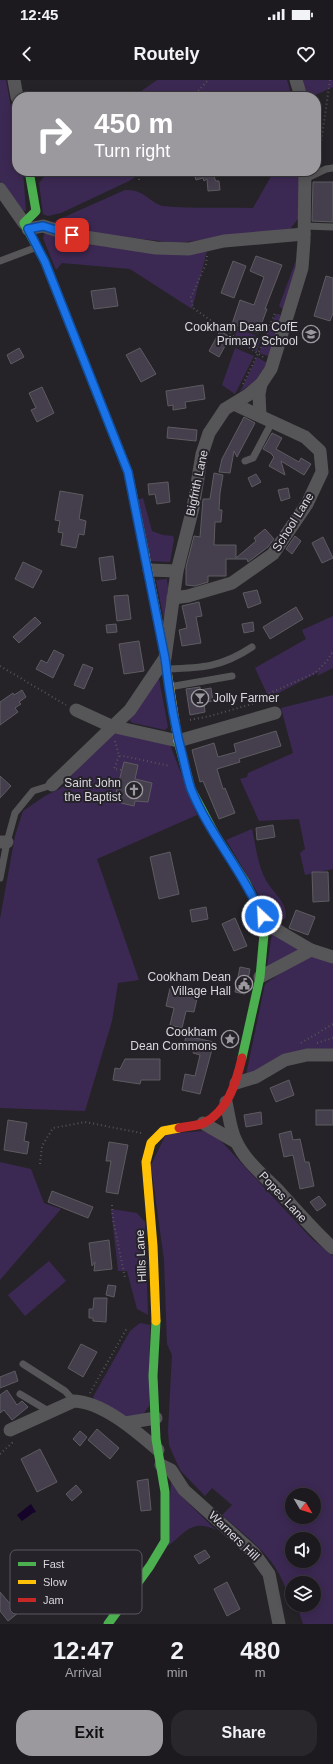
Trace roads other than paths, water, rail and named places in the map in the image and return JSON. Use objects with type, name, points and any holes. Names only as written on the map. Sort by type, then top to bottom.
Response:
[{"type":"street","points":[[14,80],[16,92]]},
{"type":"street","points":[[296,80],[300,92]]},
{"type":"street","points":[[26,226],[36,211],[30,176]]},
{"type":"street","name":"Bigfrith Lane","points":[[166,664],[177,571],[192,508],[202,454],[209,433],[225,409],[262,384],[273,362],[302,268],[309,176]]},
{"type":"street","points":[[0,189],[26,226],[51,276],[128,472],[149,570],[178,741],[191,788],[216,836],[246,883],[265,923],[260,977],[236,1083],[226,1102],[216,1114],[203,1123]]},
{"type":"street","points":[[26,226],[43,226],[72,235],[156,248],[189,249],[224,241],[304,230]]},
{"type":"street","points":[[260,416],[259,394],[262,384]]},
{"type":"street","name":"School Lane","points":[[173,598],[188,596],[232,583],[273,554],[307,504],[322,472],[320,451],[305,437],[234,404]]},
{"type":"street","points":[[149,570],[177,571]]},
{"type":"street","points":[[52,785],[111,726],[130,710],[166,664]]},
{"type":"street","points":[[76,710],[111,726],[178,741],[275,713]]},
{"type":"street","points":[[265,923],[311,950],[333,957]]},
{"type":"street","points":[[260,977],[311,950]]},
{"type":"street","points":[[236,1083],[256,1076],[285,1060],[307,1055],[333,1055]]},
{"type":"street","name":"Popes Lane","points":[[226,1102],[232,1131],[236,1142],[247,1158],[278,1190],[315,1233],[333,1248]]},
{"type":"street","name":"Popes Lane","points":[[203,1123],[236,1142]]},
{"type":"street","name":"Hills Lane","points":[[142,1577],[165,1541],[165,1492],[158,1450],[153,1376],[156,1318],[153,1246],[146,1162],[151,1143],[163,1131],[203,1123]]},
{"type":"street","points":[[10,1430],[80,1401],[125,1423],[158,1450]]},
{"type":"street","points":[[125,1423],[156,1418]]},
{"type":"street","name":"Warners Hill","points":[[161,1464],[172,1470],[184,1490],[254,1552],[269,1574],[279,1624]]},
{"type":"street","name":"Hills Lane","points":[[108,1624],[115,1614]]},
{"type":"lane","points":[[321,170],[333,168]]},
{"type":"lane","points":[[304,230],[333,227]]},
{"type":"lane","points":[[0,261],[37,246]]},
{"type":"lane","points":[[245,461],[253,458],[272,422]]},
{"type":"lane","points":[[166,664],[207,667],[226,662],[252,647]]},
{"type":"lane","points":[[169,687],[232,676]]},
{"type":"lane","points":[[0,878],[3,842],[15,813],[33,791],[52,785]]},
{"type":"lane","points":[[23,1364],[80,1401]]},
{"type":"lane","points":[[20,1394],[51,1412]]},
{"type":"place","name":"Cookham Dean CofE Primary School","points":[[311,334]]},
{"type":"place","name":"Jolly Farmer","points":[[200,698]]},
{"type":"place","name":"Saint John the Baptist","points":[[134,790]]},
{"type":"place","name":"Cookham Dean Village Hall","points":[[244,984]]},
{"type":"place","name":"Cookham Dean Commons","points":[[230,1039]]}]
